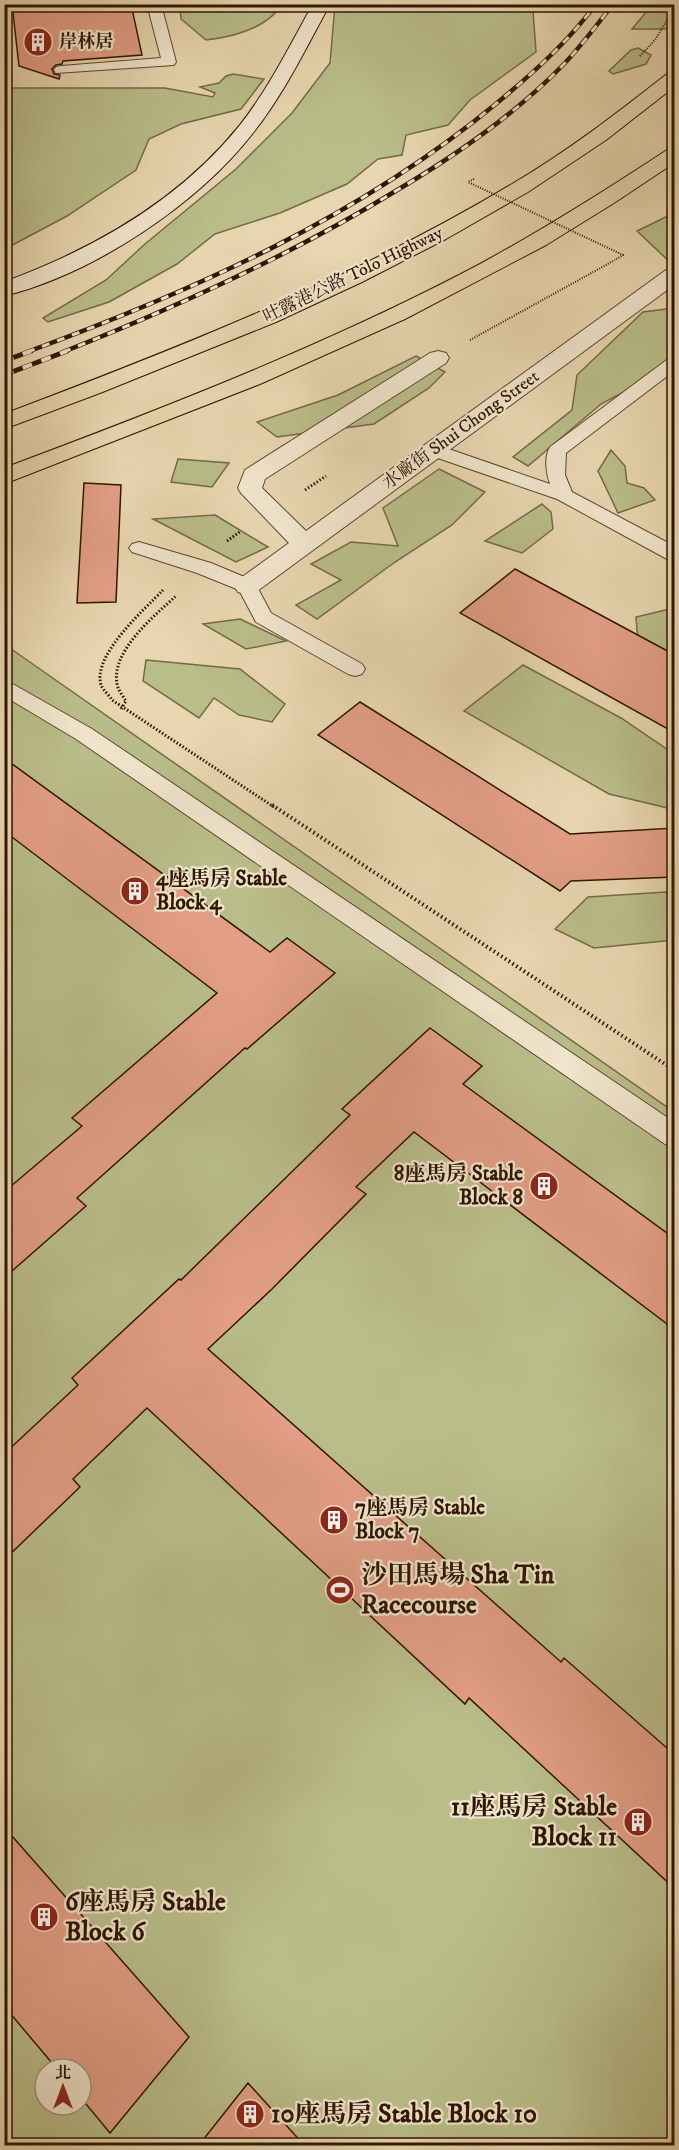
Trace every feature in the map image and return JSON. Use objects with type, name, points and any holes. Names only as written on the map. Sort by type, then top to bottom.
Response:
[{"type":"highway","name":"吐露港公路 Tolo Highway","points":[[4,422],[289,308],[416,248],[531,183],[619,122],[675,78]]},
{"type":"highway","points":[[4,477],[259,377],[400,315],[584,214],[675,154]]},
{"type":"street","points":[[4,290],[82,259],[152,217],[199,178],[234,144],[256,115],[322,4]]},
{"type":"street","name":"水廠街 Shui Chong Street","points":[[247,586],[675,275]]},
{"type":"street","points":[[305,544],[253,493],[250,481],[254,475],[438,358]]},
{"type":"lane","points":[[61,70],[169,62],[154,4]]},
{"type":"lane","points":[[564,495],[556,475],[557,452],[675,363]]},
{"type":"lane","points":[[434,450],[564,495],[675,554]]},
{"type":"lane","points":[[139,548],[204,568],[247,586],[263,617],[355,669]]},
{"type":"lane","points":[[4,686],[84,734],[675,1136]]},
{"type":"path","points":[[635,62],[655,40],[675,9]]},
{"type":"path","points":[[438,358],[623,255],[468,182],[474,179]]},
{"type":"path","points":[[123,708],[126,701],[117,684],[117,666],[126,648],[180,591]]},
{"type":"path","points":[[151,603],[108,650],[101,668],[102,684],[112,700],[675,1070]]},
{"type":"green space","points":[[180,4],[282,5],[267,20],[248,30],[206,40],[181,19]]},
{"type":"green space","points":[[335,5],[535,5],[533,10],[536,52],[470,100],[448,125],[406,135],[402,155],[378,159],[347,184],[280,213],[215,234],[177,264],[109,302],[48,322],[43,318],[106,280],[145,244],[236,169],[292,113],[330,63]]},
{"type":"green space","points":[[652,5],[674,5],[674,20],[667,29],[632,29]]},
{"type":"green space","points":[[638,48],[651,55],[646,64],[613,74],[609,71],[631,50]]},
{"type":"green space","points":[[233,74],[264,79],[241,109],[181,124],[149,139],[136,170],[67,216],[5,249],[5,88],[165,88],[213,97],[215,93],[200,87],[219,83],[226,76]]},
{"type":"green space","points":[[674,213],[674,262],[672,264],[637,231]]},
{"type":"green space","points":[[674,308],[674,365],[601,404],[528,466],[513,457],[572,410],[577,375],[643,312]]},
{"type":"green space","points":[[416,356],[445,372],[429,388],[374,424],[277,437],[257,422],[338,395]]},
{"type":"green space","points":[[611,450],[625,466],[627,483],[644,488],[655,500],[618,513],[598,471]]},
{"type":"green space","points":[[178,459],[229,463],[212,487],[171,482]]},
{"type":"green space","points":[[439,469],[485,492],[452,525],[395,562],[317,619],[296,605],[341,580],[311,564],[351,542],[398,546],[383,508]]},
{"type":"green space","points":[[542,504],[551,512],[553,529],[522,553],[485,541]]},
{"type":"green space","points":[[215,515],[268,547],[236,562],[153,519]]},
{"type":"green space","points":[[674,608],[674,649],[639,654],[636,617]]},
{"type":"green space","points":[[240,619],[286,641],[246,649],[203,624]]},
{"type":"green space","name":"沙田馬場 Sha Tin Racecourse","points":[[4,644],[674,1112],[674,2145],[5,2145]]},
{"type":"green space","points":[[146,660],[240,669],[285,704],[272,722],[239,715],[214,698],[199,718],[143,681]]},
{"type":"green space","points":[[523,665],[621,718],[674,754],[674,794],[668,808],[609,794],[464,711]]},
{"type":"green space","points":[[666,892],[674,897],[674,940],[594,948],[555,929],[588,897]]},
{"type":"building","points":[[12,4],[131,4],[142,55],[63,61],[62,64],[52,69],[54,74],[60,75],[59,79],[19,66]]},
{"type":"building","points":[[84,483],[121,485],[116,602],[77,603]]},
{"type":"building","points":[[515,569],[675,655],[675,733],[460,613]]},
{"type":"building","points":[[360,702],[570,834],[675,828],[675,877],[571,881],[560,891],[318,735]]},
{"type":"building","points":[[4,758],[270,952],[287,938],[335,973],[247,1049],[245,1048],[77,1198],[86,1206],[4,1278],[4,1192],[82,1126],[72,1118],[217,993],[4,831]]},
{"type":"building","points":[[430,1028],[482,1066],[463,1084],[675,1239],[675,1330],[414,1132],[356,1187],[366,1194],[272,1289],[208,1349],[561,1662],[564,1658],[675,1755],[675,1889],[469,1698],[465,1704],[147,1408],[73,1479],[80,1487],[4,1560],[4,1454],[78,1385],[72,1378],[179,1279],[181,1280],[350,1115],[342,1109]]},
{"type":"building","name":"6座馬房 Stable Block 6","points":[[4,1827],[189,2037],[110,2133],[93,2112],[93,2057],[47,2057],[4,2006]]},
{"type":"building","name":"10座馬房 Stable Block 10","points":[[248,2083],[304,2145],[199,2145]]},
{"type":"railway","points":[[27,352],[213,276],[332,216],[444,144],[497,103],[537,69],[596,4]]},
{"type":"railway","points":[[63,352],[148,317],[273,259],[417,178],[484,134],[545,83],[577,50],[613,4]]},
{"type":"railway","points":[[4,361],[31,351]]},
{"type":"railway","points":[[4,375],[67,351]]},
{"type":"place","name":"岸林居","points":[[38,42]]},
{"type":"place","name":"4座馬房 Stable Block 4","points":[[135,891]]},
{"type":"place","name":"8座馬房 Stable Block 8","points":[[544,1186]]},
{"type":"place","name":"7座馬房 Stable Block 7","points":[[334,1520]]},
{"type":"place","name":"沙田馬場 Sha Tin Racecourse","points":[[340,1590]]},
{"type":"place","name":"11座馬房 Stable Block 11","points":[[638,1822]]},
{"type":"place","name":"6座馬房 Stable Block 6","points":[[44,1917]]},
{"type":"place","name":"10座馬房 Stable Block 10","points":[[250,2114]]}]
